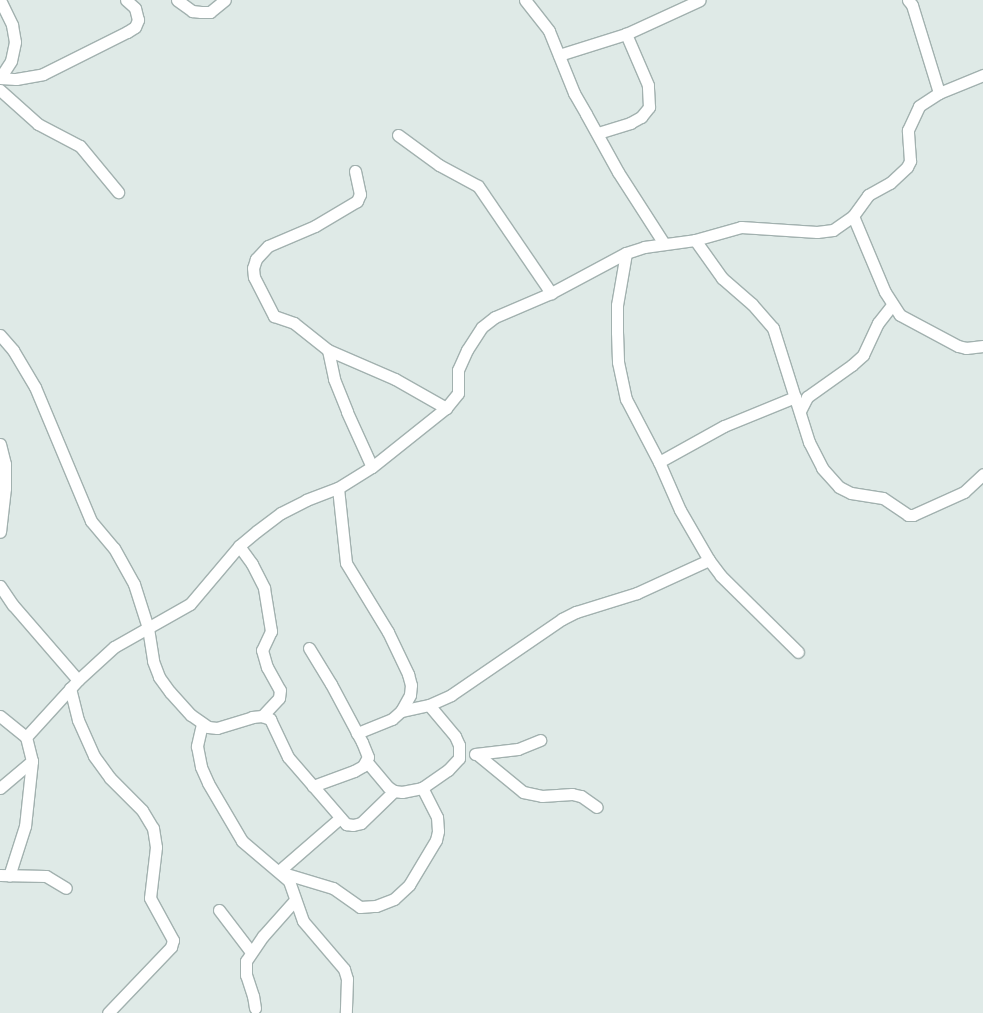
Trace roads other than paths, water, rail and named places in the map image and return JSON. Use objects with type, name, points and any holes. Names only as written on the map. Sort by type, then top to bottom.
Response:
[{"type":"street","points":[[0,0],[4,18],[14,34],[14,52],[7,70],[0,78]]},
{"type":"street","points":[[0,78],[16,79],[43,74],[127,32],[135,26],[138,20],[135,8],[126,0]]},
{"type":"street","points":[[177,0],[192,11],[201,12],[210,12],[225,0]]},
{"type":"street","points":[[525,0],[549,31],[574,93],[598,133],[618,172],[663,242]]},
{"type":"street","points":[[559,55],[626,34],[700,0]]},
{"type":"street","points":[[908,0],[912,5],[939,94]]},
{"type":"street","points":[[598,133],[630,123],[641,117],[649,106],[648,85],[626,34]]},
{"type":"street","points":[[26,737],[74,684],[114,647],[190,604],[239,546],[281,513],[306,500],[338,488],[372,467],[446,408],[458,393],[458,370],[462,360],[482,327],[509,309],[551,293],[626,253],[663,242],[695,240],[741,227],[817,232],[833,230],[852,216],[868,195],[890,183],[907,167],[910,161],[908,130],[911,120],[920,106],[939,94],[983,75]]},
{"type":"street","points":[[0,90],[38,124],[80,146],[118,192]]},
{"type":"street","points":[[398,135],[439,165],[478,186],[551,293]]},
{"type":"street","points":[[355,170],[360,194],[357,201],[315,226],[268,246],[256,259],[253,268],[258,288],[274,316],[294,323],[328,350],[394,379],[446,408]]},
{"type":"street","points":[[852,216],[892,305],[900,314],[949,343],[966,348],[983,346]]},
{"type":"street","points":[[695,240],[722,278],[752,304],[773,328],[809,442],[822,468],[839,487],[851,493],[883,498],[908,515],[918,514],[964,492],[983,474]]},
{"type":"street","points":[[626,253],[617,306],[618,362],[626,399],[659,462],[680,510],[709,560],[721,576],[798,652]]},
{"type":"street","points":[[800,412],[807,396],[838,376],[863,355],[878,323],[892,305]]},
{"type":"street","points":[[0,335],[13,350],[35,387],[91,521],[114,548],[134,584],[148,628],[150,653],[160,677],[170,692],[202,724],[217,728],[262,716],[279,698],[280,690],[266,666],[262,650],[271,631],[264,588],[252,564],[239,546]]},
{"type":"street","points":[[328,350],[334,379],[372,467]]},
{"type":"street","points":[[659,462],[709,433],[795,397]]},
{"type":"street","points":[[0,444],[5,464],[5,488],[0,532]]},
{"type":"street","points":[[338,488],[346,562],[388,632],[408,674],[410,695],[401,711]]},
{"type":"street","points":[[357,733],[385,722],[401,711],[429,705],[470,684],[562,619],[576,612],[663,583],[709,560]]},
{"type":"street","points":[[0,586],[74,684],[78,720],[94,756],[110,778],[142,810],[153,828],[156,846],[150,898],[173,940],[171,947],[108,1013]]},
{"type":"street","points":[[309,648],[357,733],[366,751],[367,762],[394,792]]},
{"type":"street","points":[[262,716],[270,719],[275,726],[288,757],[340,818],[346,824],[353,825],[361,823],[394,792],[407,792],[422,788],[448,770],[459,758],[461,752],[454,736],[429,705]]},
{"type":"street","points":[[0,716],[26,737],[32,761],[25,826],[5,875],[46,876],[66,888]]},
{"type":"street","points":[[202,724],[198,738],[198,756],[215,796],[242,841],[289,881],[303,921],[344,969],[347,978],[346,1013]]},
{"type":"street","points":[[461,752],[478,755],[518,749],[540,740]]},
{"type":"street","points":[[478,755],[523,792],[542,796],[572,794],[581,796],[598,807]]},
{"type":"street","points":[[0,788],[32,761]]},
{"type":"street","points":[[313,786],[354,771],[367,762]]},
{"type":"street","points":[[280,872],[333,888],[360,907],[376,906],[394,898],[409,885],[436,840],[438,832],[436,817],[422,788]]},
{"type":"street","points":[[280,872],[340,818]]},
{"type":"street","points":[[254,1008],[245,966],[251,952],[295,900]]},
{"type":"street","points":[[219,910],[251,952]]}]
